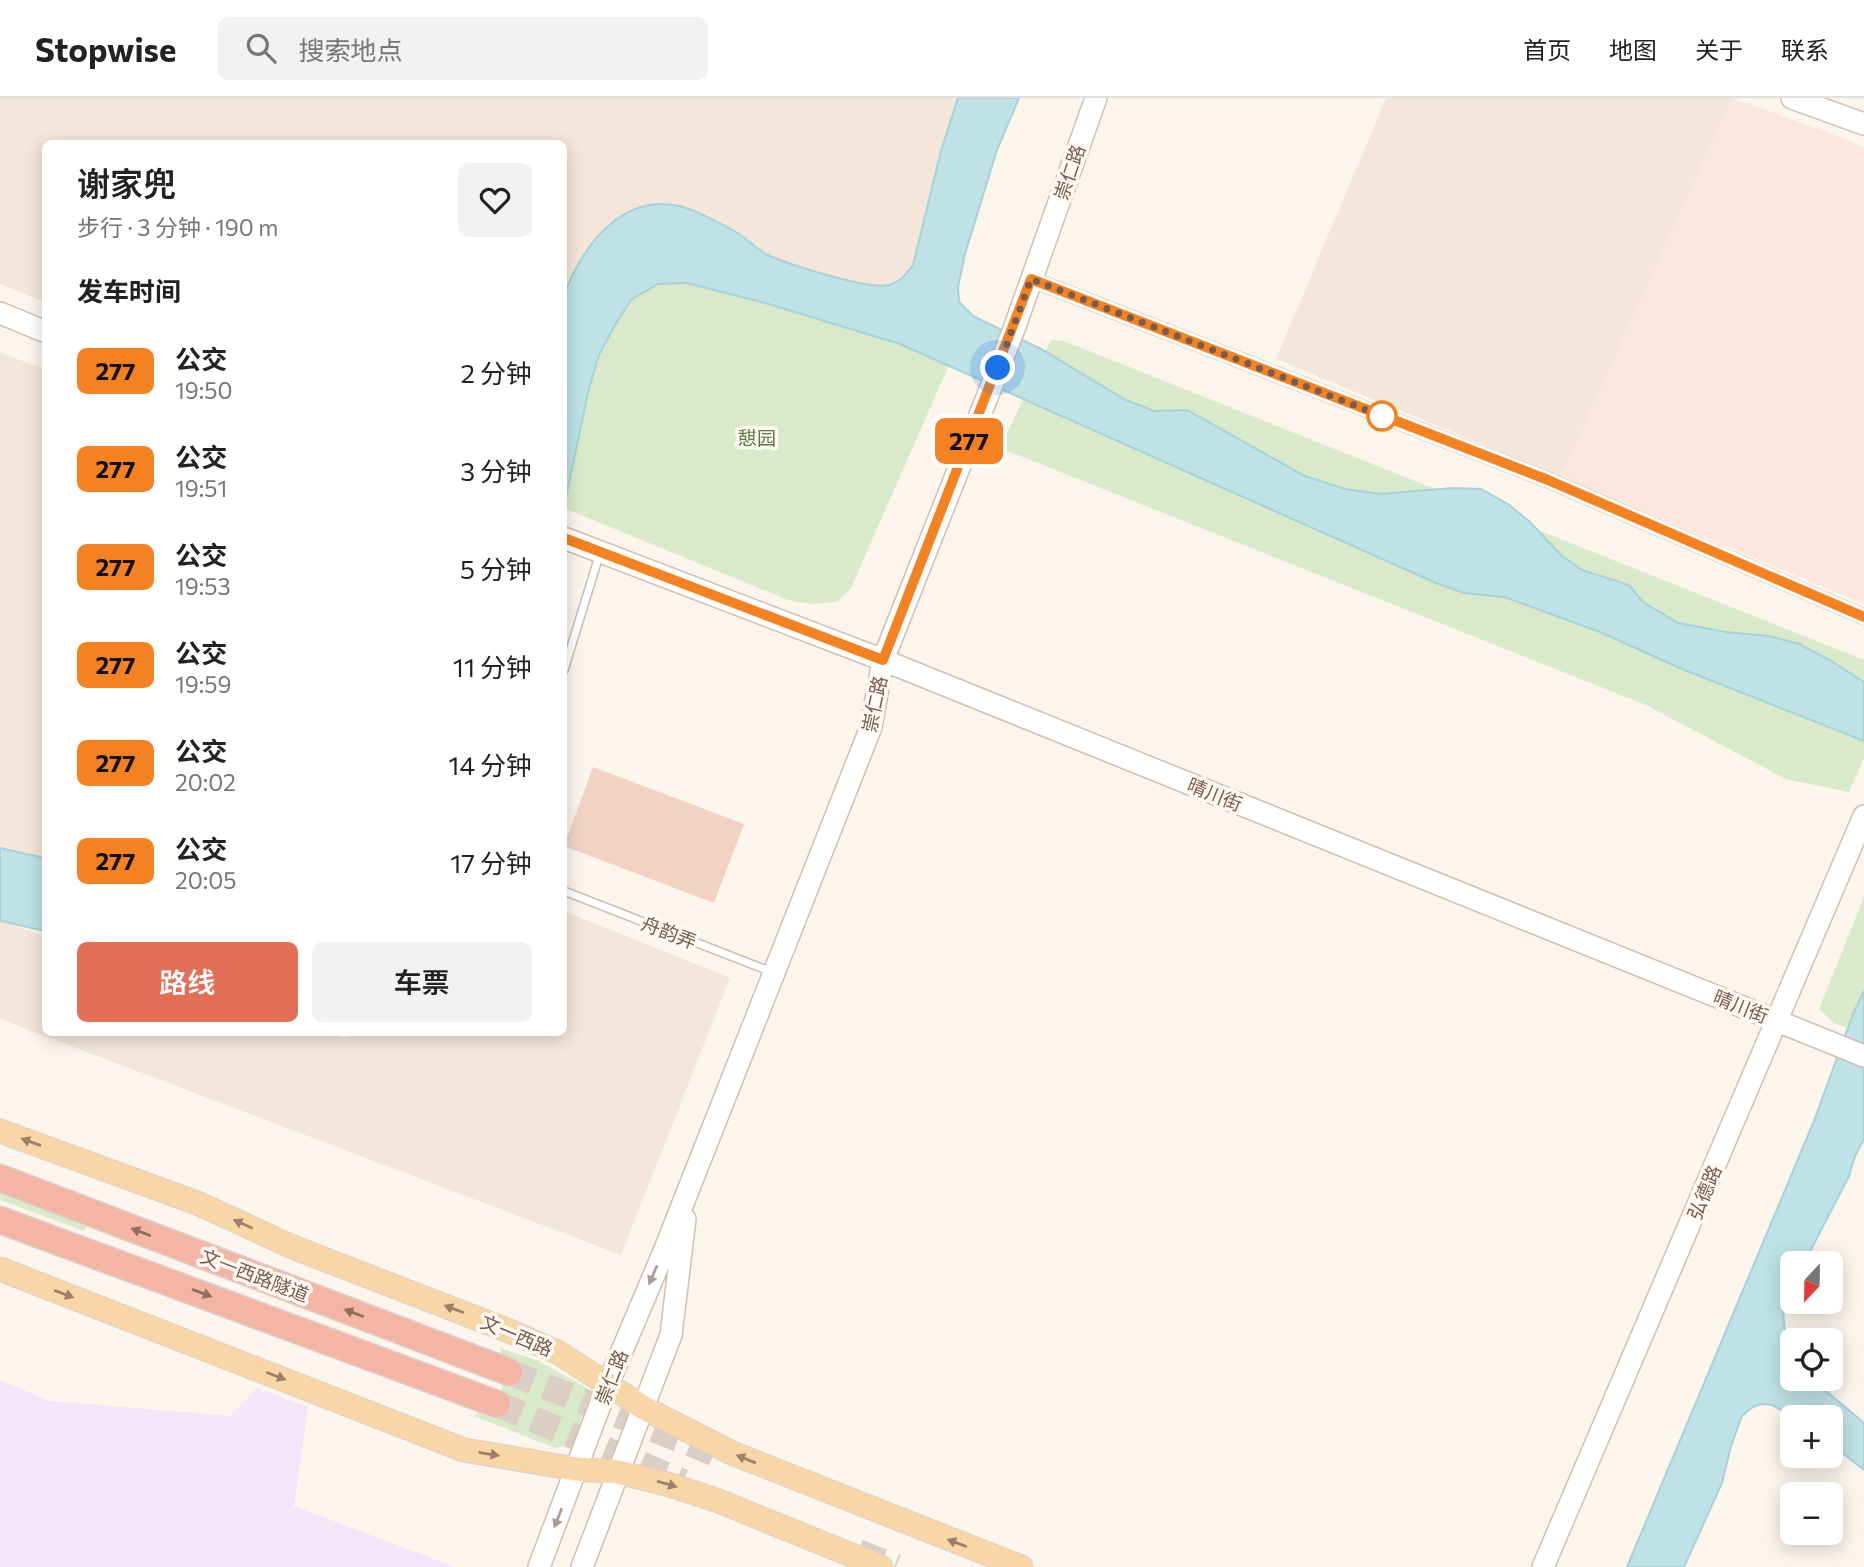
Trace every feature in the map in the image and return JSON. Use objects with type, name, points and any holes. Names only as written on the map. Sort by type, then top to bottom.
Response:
[{"type":"highway","name":"文一西路隧道","points":[[0,1178],[509,1372]]},
{"type":"highway","name":"文一西路隧道","points":[[0,1220],[497,1404]]},
{"type":"main road","name":"文一西路","points":[[0,1131],[197,1203],[295,1248],[507,1330],[559,1353],[644,1408],[732,1453],[1021,1567]]},
{"type":"main road","points":[[0,1269],[464,1450],[576,1469],[618,1472],[667,1484],[716,1500],[881,1567]]},
{"type":"street","name":"崇仁路","points":[[539,1567],[608,1384],[689,1189],[872,727],[883,660],[1014,330],[1096,98]]},
{"type":"street","points":[[1793,98],[1864,124]]},
{"type":"street","points":[[1031,279],[1548,480],[1864,617]]},
{"type":"street","points":[[0,313],[42,329]]},
{"type":"street","name":"晴川街","points":[[567,539],[883,660],[1864,1056]]},
{"type":"street","name":"弘德路","points":[[1543,1567],[1864,816]]},
{"type":"street","name":"崇仁路","points":[[582,1567],[671,1335],[689,1189]]},
{"type":"lane","points":[[567,660],[600,552]]},
{"type":"lane","name":"舟韵弄","points":[[567,892],[774,973]]},
{"type":"shaded area","points":[[0,98],[968,98],[911,292],[567,322],[567,140],[42,140],[42,301],[0,284]]},
{"type":"shaded area","points":[[1386,98],[1732,98],[1561,477],[1276,359]]},
{"type":"shaded area","points":[[1732,98],[1849,140],[1864,148],[1864,604],[1561,477]]},
{"type":"shaded area","points":[[0,352],[42,369],[42,876],[0,865]]},
{"type":"shaded area","points":[[567,912],[730,978],[621,1255],[45,1036],[567,1036]]},
{"type":"shaded area","points":[[0,921],[42,935],[42,1035],[0,1019]]},
{"type":"shaded area","points":[[0,1380],[50,1401],[230,1416],[257,1388],[308,1407],[294,1506],[455,1567],[0,1567]]},
{"type":"green space","name":"憇园","points":[[677,272],[953,356],[850,590],[836,602],[810,604],[788,600],[567,509],[567,437],[584,366],[626,293]]},
{"type":"green space","points":[[1051,340],[1064,341],[1864,660],[1864,758],[1849,792],[1786,779],[1646,705],[1000,448]]},
{"type":"green space","points":[[1864,897],[1864,1034],[1834,1023],[1819,1009]]},
{"type":"green space","points":[[0,1193],[87,1226],[84,1231],[0,1200]]},
{"type":"green space","points":[[500,1348],[539,1361],[587,1388],[591,1394],[572,1444],[555,1448],[474,1416],[492,1403],[502,1388],[504,1370]]},
{"type":"water","points":[[958,98],[1019,98],[997,150],[965,254],[958,287],[959,302],[973,316],[1041,349],[1126,400],[1154,411],[1187,410],[1305,476],[1345,489],[1381,494],[1452,488],[1481,489],[1508,504],[1529,521],[1562,556],[1582,570],[1629,585],[1643,602],[1678,623],[1726,632],[1769,636],[1799,644],[1864,682],[1864,741],[1682,669],[1600,632],[1504,597],[1464,593],[1436,583],[900,344],[765,303],[687,283],[658,284],[631,300],[615,325],[599,355],[589,388],[567,492],[567,288],[585,253],[615,220],[634,210],[654,205],[676,206],[725,226],[780,260],[864,284],[889,285],[903,277],[913,265],[941,151]]},
{"type":"water","points":[[0,848],[42,857],[42,930],[0,921]]},
{"type":"water","points":[[1864,991],[1864,1139],[1849,1176],[1810,1251],[1780,1251],[1780,1314],[1783,1314],[1784,1328],[1780,1328],[1780,1391],[1826,1391],[1843,1405],[1780,1405],[1780,1409],[1762,1404],[1753,1407],[1742,1416],[1722,1483],[1684,1567],[1627,1567],[1814,1121]]},
{"type":"water","points":[[1843,1405],[1864,1423],[1864,1470],[1843,1453]]},
{"type":"building","points":[[593,767],[744,824],[714,903],[567,847],[567,838]]},
{"type":"tunnel","points":[[509,1372],[714,1453]]},
{"type":"tunnel","points":[[497,1404],[683,1482]]},
{"type":"tunnel","points":[[858,1552],[896,1567]]},
{"type":"bus line","name":"277","points":[[567,539],[883,660],[1014,330],[1031,279],[1548,480],[1864,617]]},
{"type":"route","points":[[998,368],[1031,279],[1382,416]]}]
